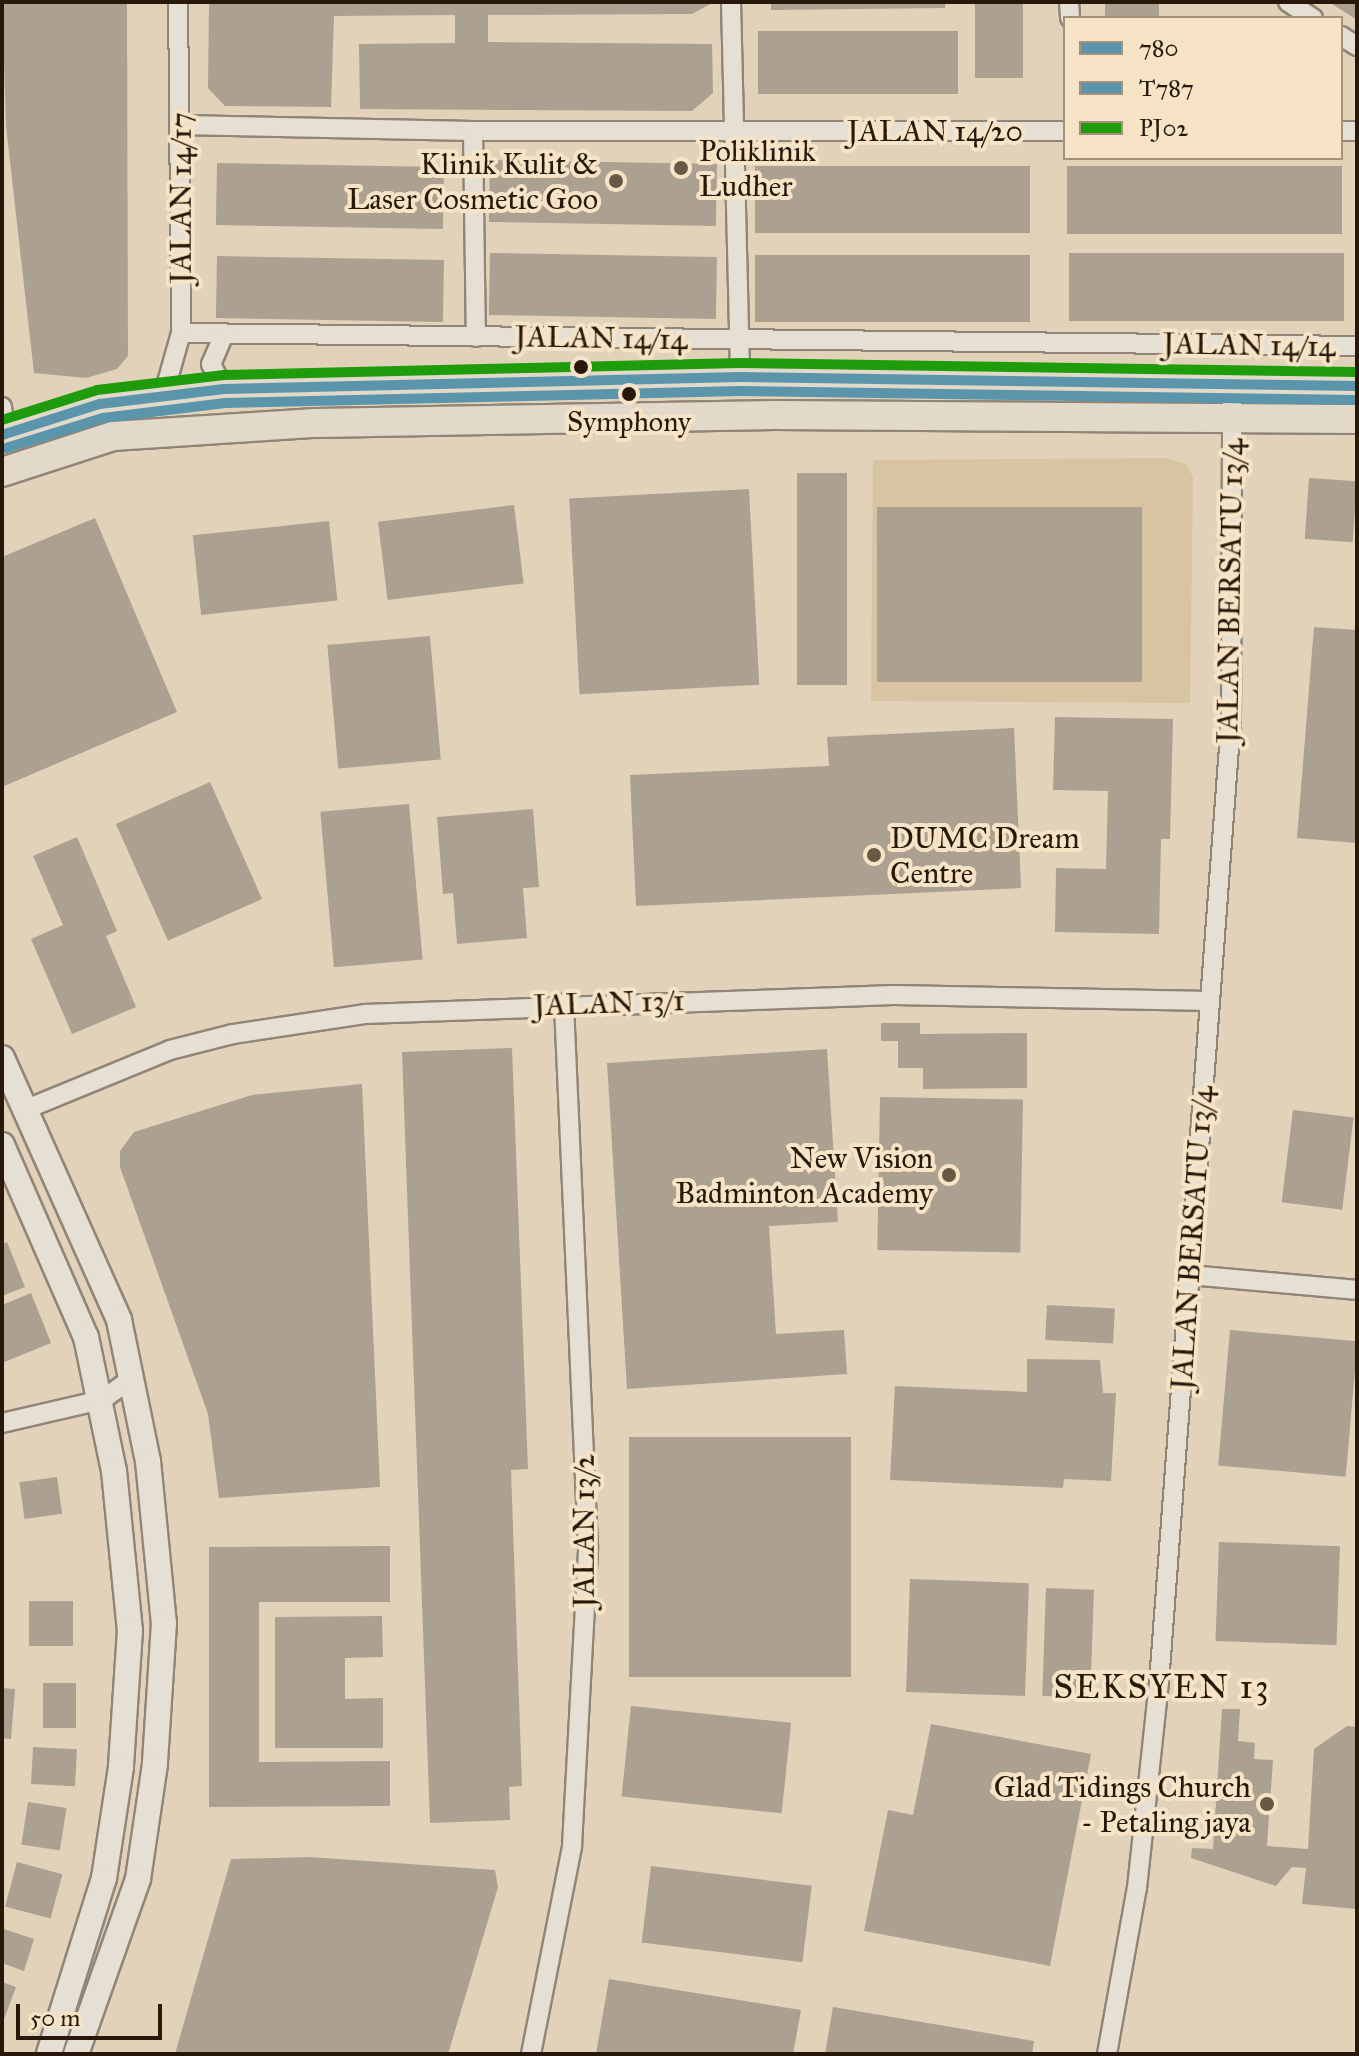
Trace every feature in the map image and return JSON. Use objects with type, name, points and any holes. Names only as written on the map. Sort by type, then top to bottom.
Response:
[{"type":"main road","points":[[3,425],[164,393],[224,389],[740,377],[1357,386]]},
{"type":"main road","points":[[2,472],[113,436],[316,423],[775,415],[1357,419]]},
{"type":"main road","points":[[2,1058],[119,1320],[148,1461],[164,1623],[155,1764],[138,1879],[76,2054]]},
{"type":"main road","points":[[2,1145],[86,1337],[102,1400],[130,1630],[121,1767],[104,1878],[49,2054]]},
{"type":"street","name":"JALAN 14/17","points":[[164,393],[181,333],[178,2]]},
{"type":"street","points":[[731,2],[740,377]]},
{"type":"street","points":[[1288,2],[1310,16]]},
{"type":"street","name":"JALAN 14/20","points":[[181,125],[473,131],[1063,131]]},
{"type":"street","points":[[473,131],[476,337]]},
{"type":"street","name":"JALAN 14/14","points":[[181,333],[1357,346]]},
{"type":"street","points":[[224,334],[211,364],[224,389]]},
{"type":"street","name":"JALAN BERSATU 13/4","points":[[1107,2054],[1137,1888],[1149,1780],[1190,1275],[1231,721],[1232,383]]},
{"type":"street","name":"JALAN 13/1","points":[[24,1110],[115,1069],[233,1034],[365,1014],[564,1004],[894,995],[1210,1001]]},
{"type":"street","name":"JALAN 13/2","points":[[531,2054],[572,1846],[588,1546],[564,1004]]},
{"type":"street","points":[[1190,1275],[1357,1290]]},
{"type":"street","points":[[2,1423],[102,1400],[132,1378]]},
{"type":"shaded area","points":[[1165,458],[1186,464],[1193,477],[1190,703],[871,701],[873,460]]},
{"type":"building","points":[[2,2],[127,2],[128,356],[117,369],[86,378],[34,373],[6,126]]},
{"type":"building","points":[[209,2],[714,2],[692,14],[488,15],[488,42],[712,44],[713,93],[692,111],[360,109],[359,44],[455,43],[455,15],[334,16],[331,107],[225,106],[208,88]]},
{"type":"building","points":[[771,2],[945,2],[945,8],[771,10]]},
{"type":"building","points":[[975,2],[1023,2],[1023,78],[975,78]]},
{"type":"building","points":[[1105,2],[1159,2],[1159,16],[1105,16]]},
{"type":"building","points":[[1329,2],[1357,2],[1357,20]]},
{"type":"building","points":[[758,31],[958,31],[958,94],[758,94]]},
{"type":"building","points":[[490,160],[717,164],[716,226],[489,222]]},
{"type":"building","points":[[217,163],[444,167],[443,229],[216,225]]},
{"type":"building","points":[[755,166],[1030,166],[1030,233],[755,233]]},
{"type":"building","points":[[1067,166],[1342,166],[1342,234],[1067,234]]},
{"type":"building","points":[[490,253],[717,257],[716,319],[489,315]]},
{"type":"building","points":[[1069,253],[1344,253],[1344,321],[1069,321]]},
{"type":"building","points":[[755,255],[1030,255],[1030,322],[755,322]]},
{"type":"building","points":[[217,256],[444,260],[443,322],[216,318]]},
{"type":"building","points":[[797,473],[847,473],[847,685],[797,685]]},
{"type":"building","points":[[1309,478],[1357,481],[1353,542],[1305,539]]},
{"type":"building","points":[[749,489],[759,685],[580,694],[569,498]]},
{"type":"building","points":[[514,505],[524,583],[388,600],[378,522]]},
{"type":"building","points":[[877,507],[1142,507],[1142,682],[877,682]]},
{"type":"building","points":[[95,518],[177,712],[2,787],[2,557]]},
{"type":"building","points":[[329,521],[337,601],[201,615],[193,535]]},
{"type":"building","points":[[1314,627],[1357,630],[1357,843],[1297,838]]},
{"type":"building","points":[[430,636],[441,760],[338,769],[327,645]]},
{"type":"building","points":[[1055,717],[1173,719],[1170,839],[1161,839],[1159,934],[1055,932],[1056,868],[1106,869],[1108,791],[1053,790]]},
{"type":"building","points":[[1014,728],[1021,888],[636,906],[630,775],[829,766],[827,737]]},
{"type":"building","points":[[210,782],[262,899],[168,941],[116,824]]},
{"type":"building","points":[[409,804],[423,959],[334,967],[320,812]]},
{"type":"building","points":[[533,809],[539,887],[523,888],[527,938],[457,944],[453,893],[443,894],[437,817]]},
{"type":"building","points":[[77,837],[117,931],[106,936],[136,1007],[72,1034],[31,939],[63,925],[33,856]]},
{"type":"building","points":[[881,1023],[920,1023],[920,1034],[1027,1033],[1027,1088],[923,1089],[923,1068],[898,1068],[898,1041],[881,1041]]},
{"type":"building","points":[[512,1048],[528,1469],[511,1470],[522,1786],[509,1787],[510,1820],[430,1823],[402,1052]]},
{"type":"building","points":[[827,1049],[838,1222],[769,1226],[776,1334],[844,1330],[847,1374],[627,1389],[607,1063]]},
{"type":"building","points":[[362,1084],[380,1487],[219,1498],[208,1414],[120,1167],[120,1151],[134,1132],[252,1095]]},
{"type":"building","name":"New Vision Badminton Academy","points":[[880,1097],[1023,1099],[1020,1252],[877,1250]]},
{"type":"building","points":[[1293,1110],[1354,1117],[1342,1210],[1282,1202]]},
{"type":"building","points":[[7,1242],[25,1287],[2,1296],[2,1244]]},
{"type":"building","points":[[31,1293],[51,1343],[2,1363],[2,1305]]},
{"type":"building","points":[[1047,1305],[1115,1309],[1113,1344],[1045,1340]]},
{"type":"building","points":[[1230,1330],[1357,1341],[1346,1477],[1218,1465]]},
{"type":"building","points":[[1027,1359],[1100,1360],[1103,1393],[1116,1393],[1111,1481],[1064,1479],[1063,1488],[890,1480],[895,1386],[1027,1392]]},
{"type":"building","points":[[629,1437],[851,1437],[851,1677],[629,1677]]},
{"type":"building","points":[[57,1477],[62,1514],[25,1519],[19,1482]]},
{"type":"building","points":[[1219,1542],[1340,1546],[1336,1645],[1216,1641]]},
{"type":"building","points":[[390,1546],[390,1602],[259,1602],[259,1762],[390,1761],[390,1806],[209,1807],[209,1547]]},
{"type":"building","points":[[910,1579],[1029,1583],[1025,1696],[906,1692]]},
{"type":"building","points":[[1046,1588],[1094,1590],[1090,1698],[1042,1696]]},
{"type":"building","points":[[29,1601],[73,1601],[73,1646],[29,1646]]},
{"type":"building","points":[[382,1616],[383,1657],[345,1658],[345,1699],[383,1698],[383,1748],[275,1748],[275,1617]]},
{"type":"building","points":[[43,1683],[76,1683],[76,1728],[43,1728]]},
{"type":"building","points":[[2,1688],[15,1689],[11,1739],[2,1738]]},
{"type":"building","points":[[631,1706],[791,1723],[782,1813],[621,1797]]},
{"type":"building","points":[[1222,1709],[1240,1709],[1238,1741],[1255,1743],[1254,1759],[1273,1760],[1267,1846],[1308,1849],[1314,1749],[1347,1726],[1357,1727],[1357,1909],[1302,1904],[1306,1868],[1292,1867],[1276,1886],[1191,1858],[1192,1848],[1213,1849]]},
{"type":"building","points":[[931,1724],[1091,1754],[1050,1966],[864,1931],[888,1810],[913,1815]]},
{"type":"building","points":[[33,1747],[77,1749],[75,1786],[31,1784]]},
{"type":"building","points":[[28,1802],[67,1808],[60,1851],[21,1844]]},
{"type":"building","points":[[310,1857],[495,1870],[498,1887],[448,2054],[175,2054],[231,1859]]},
{"type":"building","points":[[17,1862],[62,1874],[50,1919],[5,1906]]},
{"type":"building","points":[[651,1866],[812,1886],[802,1962],[642,1942]]},
{"type":"building","points":[[4,1929],[34,1939],[24,1971],[2,1963]]},
{"type":"building","points":[[609,1979],[801,2010],[793,2054],[596,2054]]},
{"type":"building","points":[[2,1982],[16,1987],[2,2025]]},
{"type":"building","points":[[833,2007],[1034,2041],[1032,2054],[825,2054]]},
{"type":"transit line","name":"PJ02","points":[[2,420],[97,390],[224,375],[740,363],[1357,372]]},
{"type":"transit line","name":"780","points":[[2,435],[100,404],[224,389],[740,377],[1357,386]]},
{"type":"transit line","name":"T787","points":[[6,448],[103,418],[225,403],[740,391],[1357,400]]},
{"type":"place","name":"Poliklinik Ludher","points":[[681,168]]},
{"type":"place","name":"Klinik Kulit & Laser Cosmetic Goo","points":[[616,181]]},
{"type":"place","name":"Symphony","points":[[629,394]]},
{"type":"place","name":"DUMC Dream Centre","points":[[874,855]]},
{"type":"place","name":"New Vision Badminton Academy","points":[[949,1175]]},
{"type":"place","name":"Glad Tidings Church - Petaling jaya","points":[[1267,1804]]},
{"type":"district","name":"SEKSYEN 13","points":[[1162,1687]]}]
